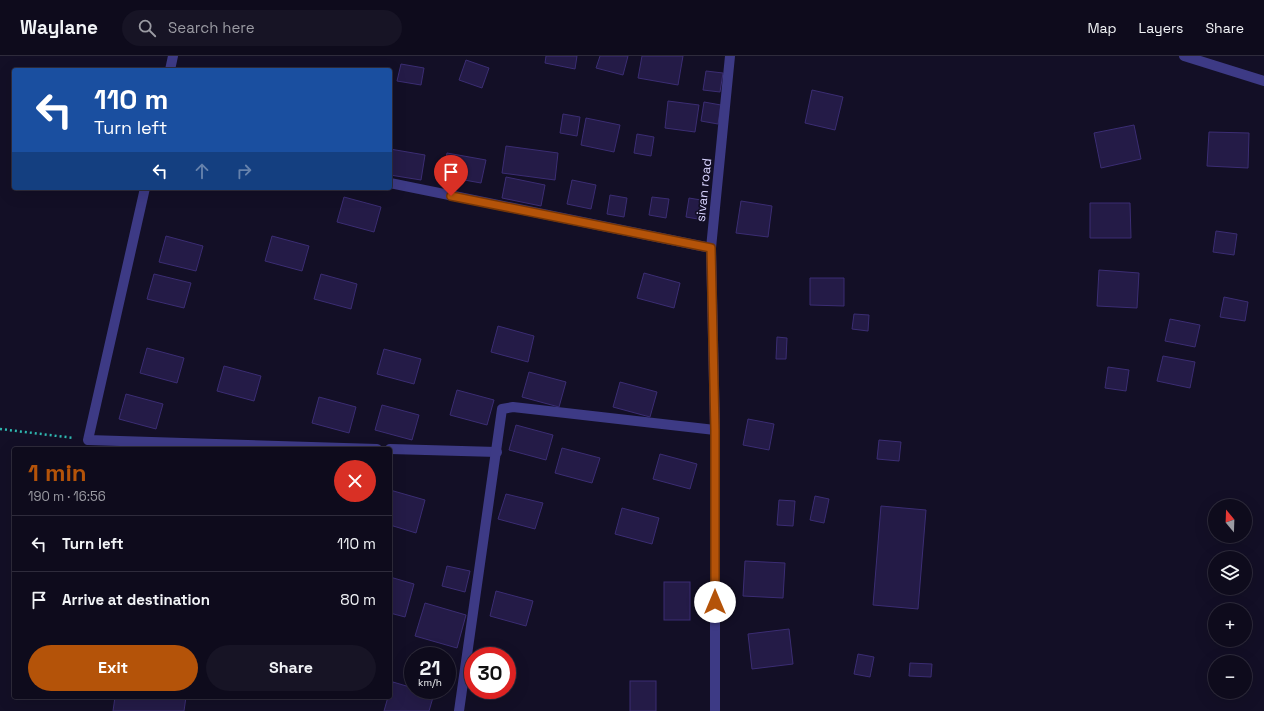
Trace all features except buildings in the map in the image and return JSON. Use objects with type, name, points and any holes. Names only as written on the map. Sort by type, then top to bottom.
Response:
[{"type":"street","points":[[170,68],[173,56]]},
{"type":"street","name":"sivan road","points":[[715,711],[715,430],[711,248],[730,56]]},
{"type":"street","points":[[1184,56],[1264,81]]},
{"type":"street","points":[[392,184],[711,248]]},
{"type":"street","points":[[145,190],[88,440],[313,447]]},
{"type":"street","points":[[459,711],[502,409],[513,407],[715,430]]},
{"type":"street","points":[[392,449],[497,452]]},
{"type":"path","points":[[0,429],[88,440]]},
{"type":"route","points":[[451,196],[711,248],[715,430],[715,602]]}]
